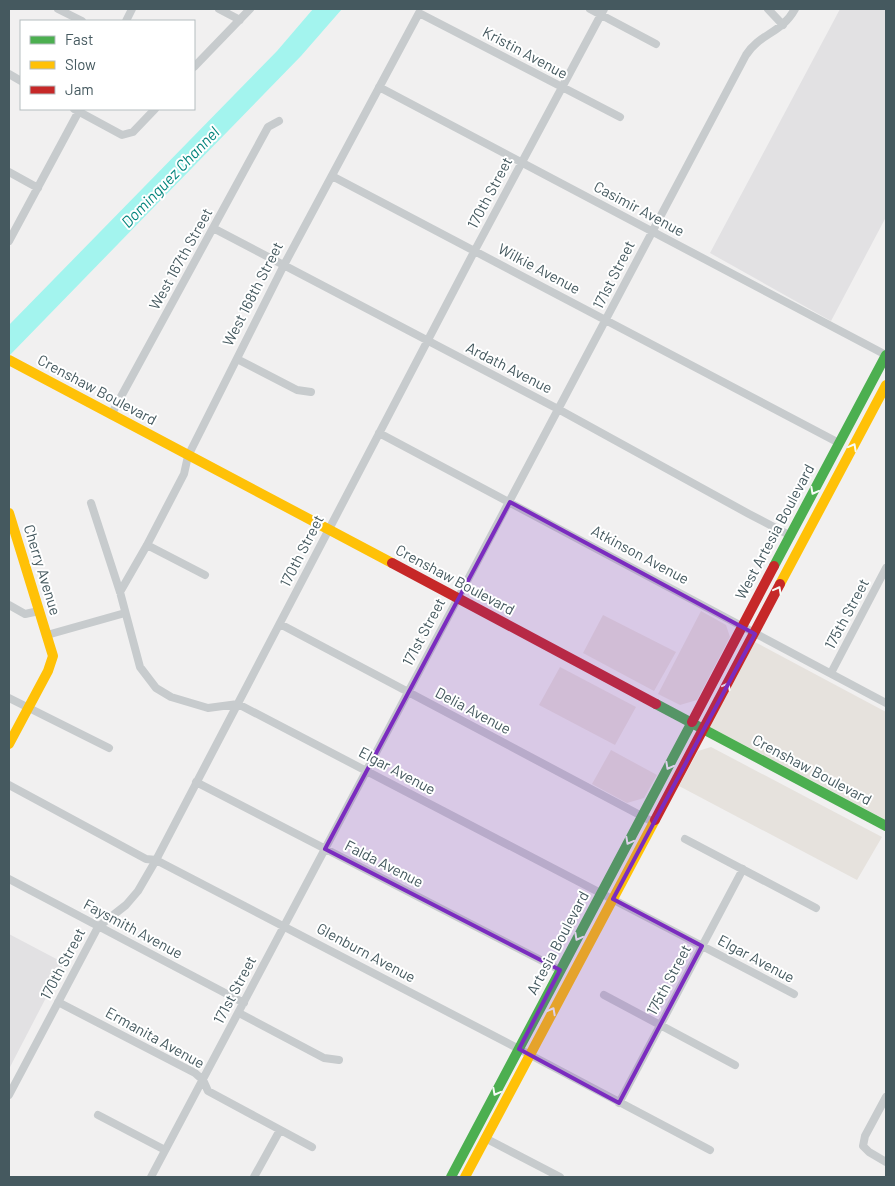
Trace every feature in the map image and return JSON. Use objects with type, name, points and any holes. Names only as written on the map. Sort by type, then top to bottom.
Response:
[{"type":"main road","name":"West Artesia Boulevard","points":[[691,723],[886,355]]},
{"type":"main road","name":"Crenshaw Boulevard","points":[[9,360],[886,826]]},
{"type":"main road","name":"West Artesia Boulevard","points":[[704,729],[886,385]]},
{"type":"main road","name":"Cherry Avenue","points":[[9,513],[47,635]]},
{"type":"main road","points":[[9,744],[48,671],[52,656],[47,635]]},
{"type":"main road","name":"Artesia Boulevard","points":[[451,1177],[691,723]]},
{"type":"main road","name":"Artesia Boulevard","points":[[465,1177],[704,729]]},
{"type":"street","points":[[58,9],[80,20]]},
{"type":"street","points":[[219,9],[240,20]]},
{"type":"street","points":[[195,66],[250,9]]},
{"type":"street","points":[[590,9],[602,12],[656,44]]},
{"type":"street","points":[[768,9],[783,25]]},
{"type":"street","name":"171st Street","points":[[152,1177],[746,55],[758,41],[783,25],[795,9]]},
{"type":"street","name":"170th Street","points":[[9,1095],[98,927],[126,905],[138,891],[156,860],[475,250],[602,12]]},
{"type":"street","name":"Kristin Avenue","points":[[419,13],[620,117]]},
{"type":"street","name":"West 168th Street","points":[[120,592],[147,546],[184,474],[188,456],[284,265],[419,13]]},
{"type":"street","points":[[9,74],[20,80]]},
{"type":"street","name":"Casimir Avenue","points":[[379,87],[886,355]]},
{"type":"street","points":[[9,241],[77,110],[122,135],[133,132],[153,110]]},
{"type":"street","name":"West 167th Street","points":[[111,415],[268,127],[279,121]]},
{"type":"street","points":[[9,172],[38,188]]},
{"type":"street","name":"Wilkie Avenue","points":[[332,176],[839,443]]},
{"type":"street","name":"Ardath Avenue","points":[[213,228],[558,409],[791,536]]},
{"type":"street","points":[[237,358],[297,390],[310,392]]},
{"type":"street","name":"Atkinson Avenue","points":[[379,433],[886,703]]},
{"type":"street","points":[[91,503],[120,592],[140,667],[156,688],[171,697],[208,708],[238,704]]},
{"type":"street","points":[[147,546],[205,575]]},
{"type":"street","name":"175th Street","points":[[831,674],[886,568]]},
{"type":"street","points":[[9,606],[26,614],[39,611]]},
{"type":"street","points":[[47,635],[126,613]]},
{"type":"street","name":"Delia Avenue","points":[[280,624],[653,822]]},
{"type":"street","points":[[9,698],[109,748]]},
{"type":"street","name":"Elgar Avenue","points":[[238,704],[794,994]]},
{"type":"street","name":"Falda Avenue","points":[[196,782],[560,970]]},
{"type":"street","name":"Glenburn Avenue","points":[[9,785],[146,859],[156,860],[284,926],[710,1150]]},
{"type":"street","points":[[685,839],[816,908]]},
{"type":"street","name":"175th Street","points":[[619,1103],[742,870]]},
{"type":"street","name":"Faysmith Avenue","points":[[9,879],[244,1003]]},
{"type":"street","points":[[604,995],[735,1065]]},
{"type":"street","name":"Ermanita Avenue","points":[[58,1002],[195,1073],[203,1080],[208,1091],[312,1147]]},
{"type":"street","points":[[238,1013],[324,1058],[339,1060]]},
{"type":"street","points":[[886,1097],[865,1136],[863,1146],[886,1162]]},
{"type":"street","points":[[98,1115],[166,1150]]},
{"type":"street","points":[[254,1177],[280,1130]]},
{"type":"street","points":[[486,1138],[560,1177]]},
{"type":"highlighted area","points":[[510,502],[755,634],[613,899],[702,946],[619,1103],[519,1049],[560,970],[325,849]]},
{"type":"shaded area","points":[[840,9],[886,9],[886,217],[831,321],[710,253]]},
{"type":"shaded area","points":[[701,611],[726,625],[730,637],[697,700],[680,705],[658,694]]},
{"type":"shaded area","points":[[603,615],[676,652],[654,691],[583,653]]},
{"type":"shaded area","points":[[753,641],[886,712],[886,820],[708,726]]},
{"type":"shaded area","points":[[560,667],[636,707],[615,745],[539,705]]},
{"type":"shaded area","points":[[711,747],[882,837],[857,880],[679,786],[698,751]]},
{"type":"shaded area","points":[[611,750],[657,775],[644,798],[627,803],[592,784]]},
{"type":"shaded area","points":[[9,934],[64,963],[9,1069]]},
{"type":"water","name":"Dominguez Channel","points":[[313,9],[342,9],[301,56],[9,356],[9,325],[277,51]]},
{"type":"traffic: fast","points":[[774,566],[886,355]]},
{"type":"traffic: fast","points":[[656,704],[886,826]]},
{"type":"traffic: fast","points":[[451,1177],[692,722]]},
{"type":"traffic: slow","points":[[9,360],[392,563]]},
{"type":"traffic: slow","points":[[780,584],[886,385]]},
{"type":"traffic: slow","points":[[9,513],[53,656],[48,671],[9,744]]},
{"type":"traffic: slow","points":[[465,1177],[655,820]]},
{"type":"traffic: jam","points":[[392,563],[656,704]]},
{"type":"traffic: jam","points":[[692,722],[774,566]]},
{"type":"traffic: jam","points":[[655,820],[780,584]]}]
